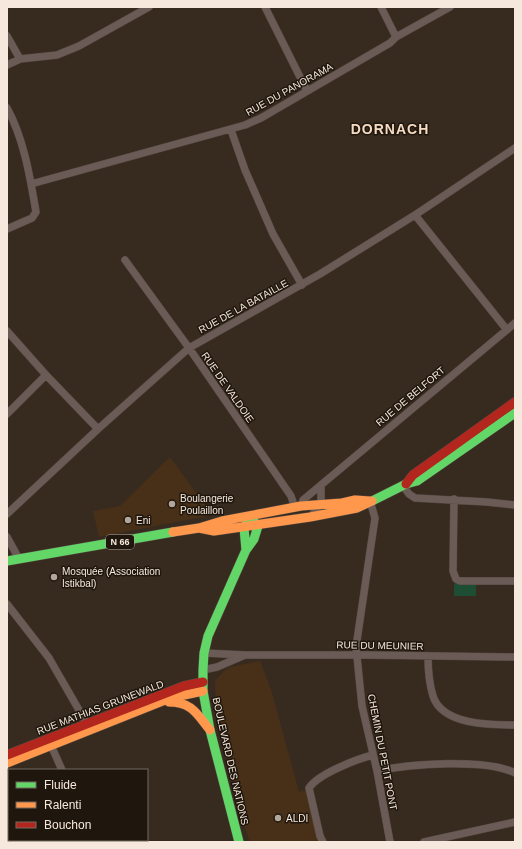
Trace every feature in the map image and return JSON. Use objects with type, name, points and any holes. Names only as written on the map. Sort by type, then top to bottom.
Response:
[{"type":"main road","points":[[405,485],[413,475],[515,402]]},
{"type":"main road","points":[[310,517],[357,508],[405,485],[417,481],[515,413]]},
{"type":"main road","points":[[321,505],[355,500],[370,501]]},
{"type":"main road","name":"N 66","points":[[7,561],[199,528],[213,523],[298,507],[321,505]]},
{"type":"main road","points":[[244,528],[250,517],[258,526]]},
{"type":"main road","name":"N 66","points":[[199,528],[214,531],[258,526],[310,517]]},
{"type":"main road","name":"BOULEVARD DES NATIONS","points":[[239,842],[210,730],[203,686],[204,653],[212,624],[246,550],[254,539],[258,526]]},
{"type":"main road","name":"BOULEVARD DES NATIONS","points":[[244,528],[246,550]]},
{"type":"main road","name":"RUE MATHIAS GRUNEWALD","points":[[7,763],[88,724],[184,686],[203,686]]},
{"type":"main road","name":"RUE MATHIAS GRUNEWALD","points":[[7,755],[50,743],[203,686]]},
{"type":"main road","name":"RUE MATHIAS GRUNEWALD","points":[[160,703],[171,701],[187,704],[196,711],[210,730]]},
{"type":"street","points":[[7,65],[20,59],[57,55],[79,46],[149,7]]},
{"type":"street","points":[[265,7],[308,91]]},
{"type":"street","points":[[381,7],[396,38]]},
{"type":"street","name":"RUE DU PANORAMA","points":[[31,184],[231,130],[261,118],[450,7]]},
{"type":"street","points":[[7,36],[20,59]]},
{"type":"street","points":[[7,108],[22,145],[36,212],[32,218],[7,229]]},
{"type":"street","points":[[231,130],[245,170],[273,234],[302,285]]},
{"type":"street","name":"RUE DE LA BATAILLE","points":[[7,514],[188,348],[302,285],[415,215],[515,148]]},
{"type":"street","points":[[415,215],[507,330]]},
{"type":"street","name":"RUE DE VALDOIE","points":[[125,260],[298,507]]},
{"type":"street","name":"RUE DE BELFORT","points":[[298,507],[303,500],[515,323]]},
{"type":"street","points":[[7,330],[46,375],[98,429]]},
{"type":"street","points":[[7,414],[46,375]]},
{"type":"street","points":[[405,485],[409,494],[415,498],[454,499],[515,505]]},
{"type":"street","points":[[310,517],[321,505],[321,486]]},
{"type":"street","points":[[454,499],[453,572],[456,579],[460,581],[515,581]]},
{"type":"street","name":"CHEMIN DU PETIT PONT","points":[[370,501],[375,518],[356,647],[362,706],[377,771],[390,842]]},
{"type":"street","points":[[7,536],[19,560]]},
{"type":"street","points":[[7,604],[49,658],[88,724]]},
{"type":"street","name":"RUE DU MEUNIER","points":[[204,653],[245,656],[357,655],[515,657]]},
{"type":"street","name":"RUE DU MEUNIER","points":[[203,670],[217,668],[245,656]]},
{"type":"street","points":[[428,656],[429,676],[433,697],[444,712],[461,720],[482,724],[515,726]]},
{"type":"street","points":[[50,743],[62,769]]},
{"type":"street","points":[[323,842],[320,836],[309,788],[313,781],[353,761],[373,755]]},
{"type":"street","points":[[377,771],[417,765],[449,764],[497,767],[515,773]]},
{"type":"street","points":[[424,842],[515,822]]},
{"type":"shaded area","points":[[170,457],[212,515],[99,537],[93,511],[120,506]]},
{"type":"shaded area","points":[[260,661],[272,693],[299,792],[306,790],[319,842],[250,842],[246,831],[216,704],[215,681],[230,667]]},
{"type":"shaded area","points":[[52,841],[123,842],[53,842]]},
{"type":"green space","points":[[456,579],[476,581],[476,596],[454,596]]},
{"type":"traffic: fast","points":[[372,501],[406,484],[417,481],[515,413]]},
{"type":"traffic: fast","points":[[239,842],[210,730],[203,691],[203,670],[204,653],[208,636],[246,550],[254,539],[258,526],[250,517],[244,528],[246,550]]},
{"type":"traffic: fast","points":[[7,561],[173,532]]},
{"type":"traffic: slow","points":[[173,532],[199,528],[222,521],[301,506],[342,503],[355,500],[370,501]]},
{"type":"traffic: slow","points":[[199,528],[214,531],[310,517],[357,508],[372,501]]},
{"type":"traffic: slow","points":[[7,763],[170,698],[203,691]]},
{"type":"traffic: slow","points":[[169,702],[183,704],[189,707],[210,730]]},
{"type":"traffic: jam","points":[[406,484],[413,475],[515,402]]},
{"type":"traffic: jam","points":[[7,755],[184,686],[203,682]]},
{"type":"place","name":"Boulangerie Poulaillon","points":[[172,504]]},
{"type":"place","name":"Eni","points":[[128,520]]},
{"type":"place","name":"Mosquée (Association Istikbal)","points":[[54,577]]},
{"type":"place","name":"ALDI","points":[[278,818]]},
{"type":"district","name":"DORNACH","points":[[390,129]]}]
